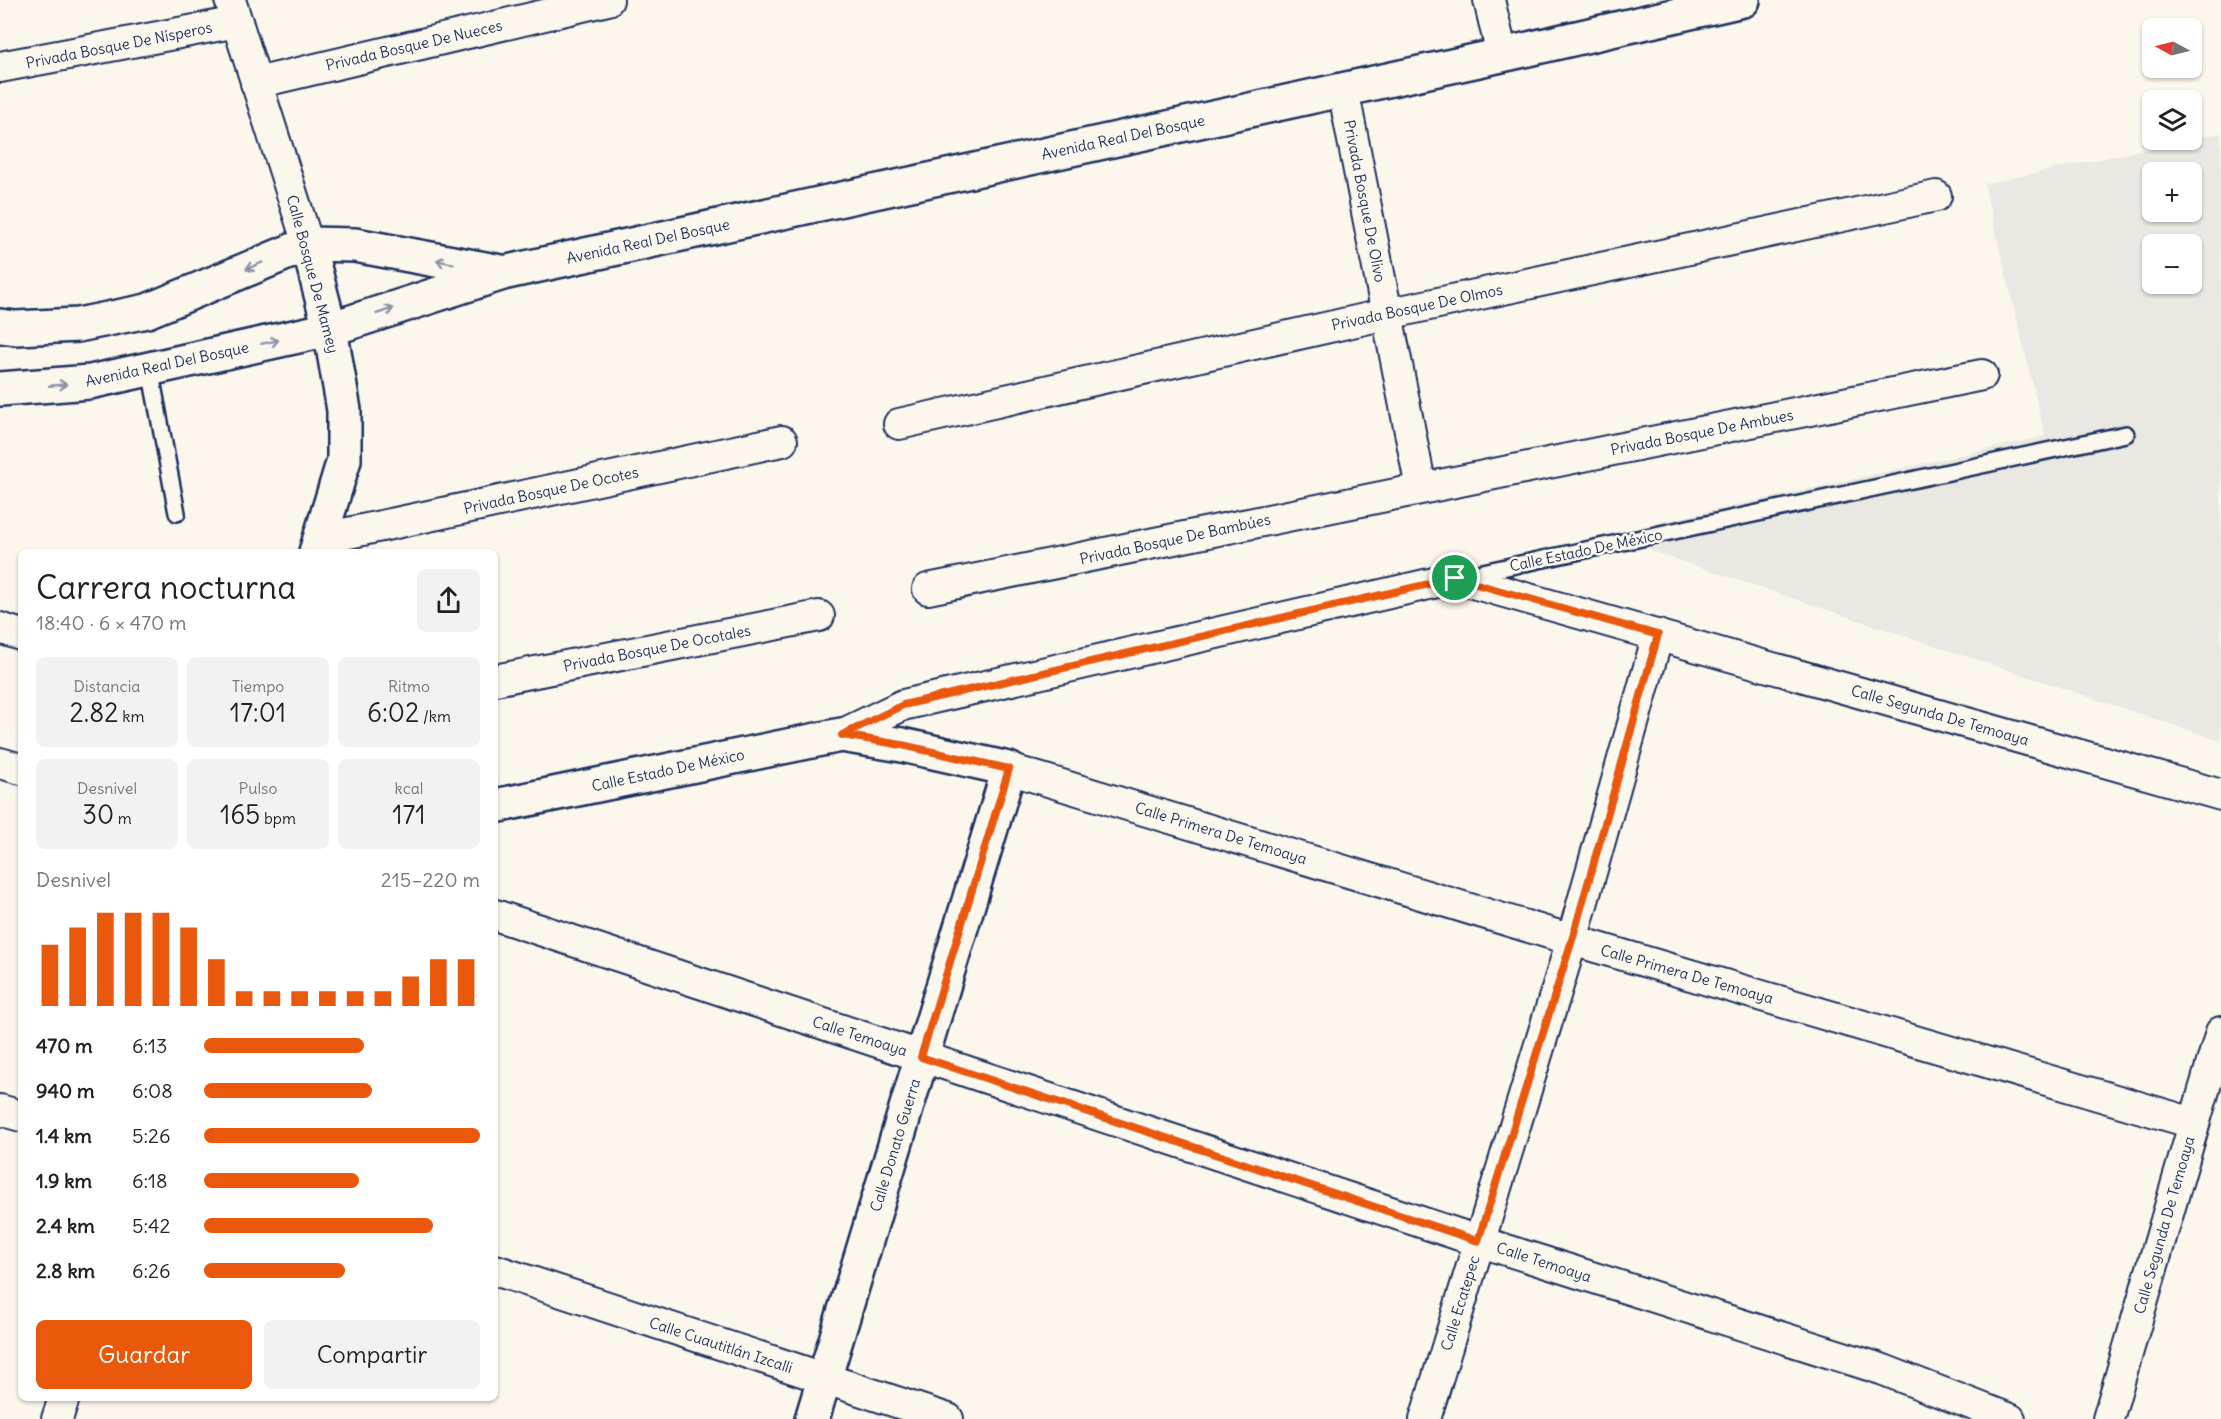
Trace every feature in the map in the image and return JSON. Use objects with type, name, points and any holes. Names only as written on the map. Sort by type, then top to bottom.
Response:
[{"type":"main road","name":"Avenida Real Del Bosque","points":[[0,389],[90,382],[330,329],[503,273],[1502,55],[1743,0]]},
{"type":"main road","name":"Avenida Real Del Bosque","points":[[0,327],[78,325],[147,311],[308,244],[355,245],[503,273]]},
{"type":"main road","name":"Calle Bosque De Mamey","points":[[308,244],[330,329],[344,410],[344,460],[318,545]]},
{"type":"main road","name":"Calle Estado De México","points":[[498,805],[842,735],[902,745],[1009,769]]},
{"type":"main road","name":"Calle Donato Guerra","points":[[812,1419],[1009,769]]},
{"type":"street","name":"Privada Bosque De Nueces","points":[[256,83],[608,0]]},
{"type":"street","points":[[1488,0],[1502,55]]},
{"type":"street","name":"Calle Bosque De Mamey","points":[[234,11],[308,244]]},
{"type":"street","name":"Privada Bosque De Nísperos","points":[[0,67],[234,11]]},
{"type":"street","name":"Privada Bosque De Olivo","points":[[1343,89],[1421,488]]},
{"type":"street","name":"Privada Bosque De Olmos","points":[[899,424],[1387,314],[1936,196]]},
{"type":"street","name":"Privada Bosque De Ambues","points":[[1421,488],[1982,375]]},
{"type":"street","name":"Privada Bosque De Ocotes","points":[[318,545],[782,441]]},
{"type":"street","name":"Privada Bosque De Bambúes","points":[[928,589],[1421,488]]},
{"type":"street","name":"Calle Segunda De Temoaya","points":[[1455,578],[2221,795]]},
{"type":"street","name":"Calle Estado De México","points":[[842,735],[903,705],[1455,578]]},
{"type":"street","name":"Privada Bosque De Ocotales","points":[[498,679],[819,616]]},
{"type":"street","points":[[0,628],[18,633]]},
{"type":"street","name":"Calle Ecatepec","points":[[1425,1419],[1572,940],[1658,635]]},
{"type":"street","points":[[0,763],[18,768]]},
{"type":"street","name":"Calle Primera De Temoaya","points":[[1009,769],[1572,940],[2193,1123]]},
{"type":"street","name":"Calle Temoaya","points":[[498,916],[1478,1241],[1881,1369],[2010,1419]]},
{"type":"street","name":"Calle Segunda De Temoaya","points":[[2108,1419],[2221,1032]]},
{"type":"street","points":[[0,1110],[18,1115]]},
{"type":"street","name":"Calle Cuautitlán Izcalli","points":[[498,1271],[948,1419]]},
{"type":"street","points":[[57,1419],[63,1401]]},
{"type":"lane","points":[[150,369],[177,513]]},
{"type":"lane","name":"Calle Estado De México","points":[[1455,578],[2126,434]]},
{"type":"shaded area","points":[[2221,133],[2221,741],[1651,551],[1648,525],[2045,436],[1984,184],[2142,150],[2202,150],[2202,137]]},
{"type":"route","points":[[1455,578],[1658,635],[1572,940],[1478,1241],[921,1057],[1009,769],[902,745],[842,735],[903,705],[1455,578]]}]
